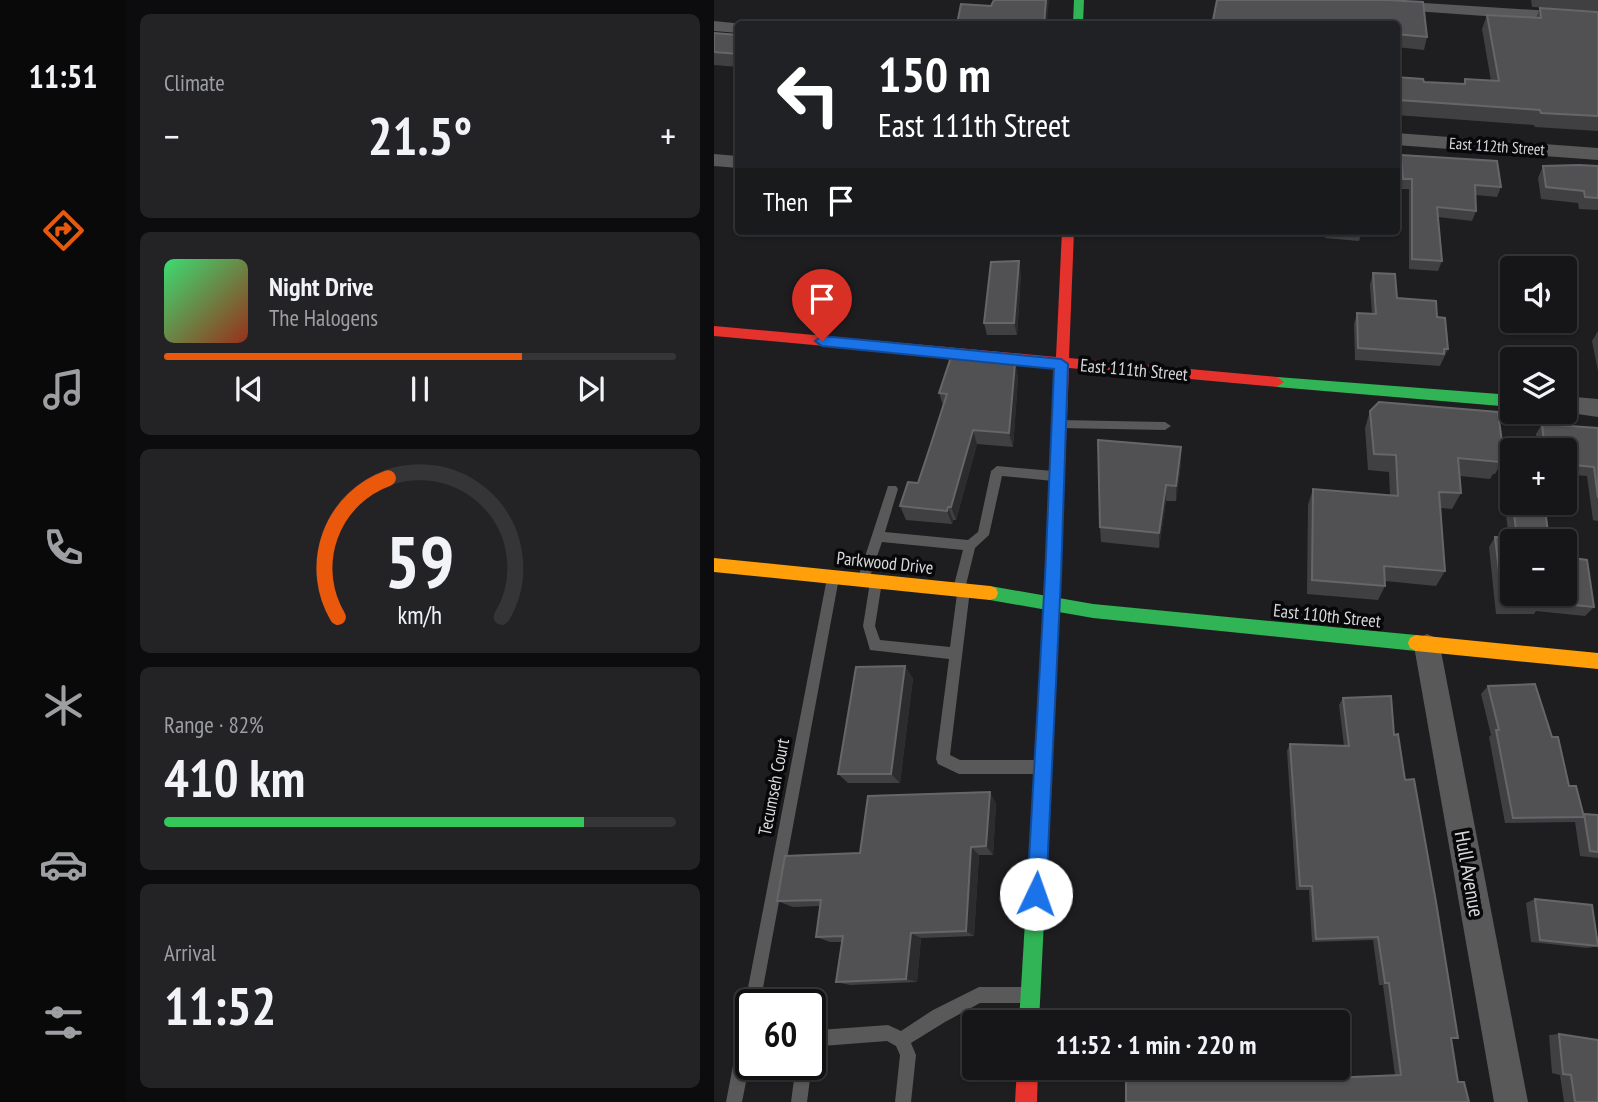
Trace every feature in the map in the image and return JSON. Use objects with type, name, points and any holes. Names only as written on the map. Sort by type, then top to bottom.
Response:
[{"type":"street","points":[[1078,21],[1079,0]]},
{"type":"street","points":[[1380,5],[1598,19]]},
{"type":"street","points":[[714,26],[735,28]]},
{"type":"street","name":"East 112th Street","points":[[1400,139],[1598,153]]},
{"type":"street","points":[[714,160],[735,162]]},
{"type":"street","points":[[1030,1010],[1068,235]]},
{"type":"street","name":"East 111th Street","points":[[714,331],[1061,364],[1500,400]]},
{"type":"street","points":[[1577,406],[1598,408]]},
{"type":"street","name":"Parkwood Drive","points":[[714,565],[1012,595],[1052,603]]},
{"type":"street","name":"East 110th Street","points":[[1052,603],[1093,611],[1598,661]]},
{"type":"street","name":"Hull Avenue","points":[[1427,646],[1511,1102]]},
{"type":"street","points":[[1027,1102],[1028,1080]]},
{"type":"lane","points":[[1059,424],[1165,426]]},
{"type":"lane","points":[[1044,767],[959,767],[943,759],[962,590],[970,545],[983,535],[997,471],[1057,477]]},
{"type":"lane","points":[[892,489],[878,536],[870,581],[869,626],[875,646],[956,653]]},
{"type":"lane","points":[[878,536],[970,545]]},
{"type":"lane","name":"Tecumseh Court","points":[[755,989],[833,577]]},
{"type":"lane","points":[[902,1040],[979,995],[1031,995]]},
{"type":"lane","points":[[826,1037],[888,1033],[902,1040],[908,1055],[903,1102]]},
{"type":"lane","points":[[734,1102],[738,1080]]},
{"type":"lane","points":[[799,1102],[802,1080]]},
{"type":"building","points":[[994,0],[1046,0],[1044,21],[958,21],[961,4],[991,6]]},
{"type":"building","points":[[1217,0],[1423,2],[1427,37],[1400,34],[1400,21],[1213,20]]},
{"type":"building","points":[[1540,8],[1598,12],[1598,116],[1400,100],[1400,77],[1423,79],[1424,82],[1465,84],[1465,79],[1499,81],[1487,15],[1541,18]]},
{"type":"building","points":[[714,33],[735,35],[735,54],[714,52]]},
{"type":"building","points":[[1401,155],[1497,161],[1501,187],[1475,185],[1476,211],[1437,207],[1442,261],[1412,259],[1412,179],[1403,179]]},
{"type":"building","points":[[1543,166],[1598,166],[1598,198],[1585,197],[1584,191],[1546,187]]},
{"type":"building","points":[[1019,261],[1014,323],[984,323],[991,262]]},
{"type":"building","points":[[1373,273],[1395,274],[1397,298],[1436,301],[1437,317],[1445,318],[1448,349],[1444,349],[1444,354],[1358,348],[1357,313],[1376,314]]},
{"type":"building","points":[[951,357],[1015,363],[1009,433],[973,430],[951,507],[948,507],[947,511],[900,506],[908,482],[918,483],[947,394],[939,393]]},
{"type":"building","points":[[1379,402],[1498,412],[1501,438],[1500,462],[1458,458],[1461,493],[1439,492],[1445,571],[1384,566],[1385,586],[1312,580],[1313,489],[1398,496],[1396,455],[1374,454],[1370,411]]},
{"type":"building","points":[[1542,424],[1598,428],[1598,498],[1594,467],[1577,465],[1577,438],[1544,438]]},
{"type":"building","points":[[1098,440],[1181,447],[1176,486],[1166,485],[1159,533],[1100,527]]},
{"type":"building","points":[[1514,515],[1546,515],[1548,529],[1516,529]]},
{"type":"building","points":[[1495,537],[1500,537],[1500,580]]},
{"type":"building","points":[[1577,559],[1587,560],[1594,607],[1577,605]]},
{"type":"building","points":[[905,666],[891,774],[838,774],[856,667]]},
{"type":"building","points":[[1535,684],[1552,737],[1558,737],[1569,786],[1576,786],[1584,817],[1513,818],[1496,730],[1499,730],[1488,686]]},
{"type":"building","points":[[1391,696],[1394,735],[1398,734],[1405,780],[1414,779],[1436,902],[1458,1038],[1451,1038],[1458,1082],[1464,1082],[1469,1102],[1126,1102],[1126,1080],[1350,1080],[1350,1077],[1401,1075],[1389,983],[1385,983],[1378,937],[1316,939],[1312,886],[1300,886],[1290,744],[1349,746],[1343,698]]},
{"type":"building","points":[[990,792],[986,846],[971,847],[966,931],[911,933],[906,979],[836,982],[843,936],[816,937],[821,900],[777,901],[785,856],[860,853],[868,796]]},
{"type":"building","points":[[1584,814],[1598,815],[1598,852],[1590,851]]},
{"type":"building","points":[[1535,899],[1592,905],[1598,946],[1540,940]]},
{"type":"building","points":[[1559,1034],[1598,1040],[1598,1102],[1575,1102],[1571,1075],[1563,1074]]},
{"type":"traffic: fast","points":[[1078,21],[1079,0]]},
{"type":"traffic: fast","points":[[1277,382],[1500,400]]},
{"type":"traffic: fast","points":[[990,593],[1093,611],[1416,643]]},
{"type":"traffic: fast","points":[[1030,1010],[1050,637]]},
{"type":"traffic: slow","points":[[714,565],[990,593]]},
{"type":"traffic: slow","points":[[1416,643],[1598,661]]},
{"type":"traffic: jam","points":[[1050,637],[1068,235]]},
{"type":"traffic: jam","points":[[714,331],[1277,382]]},
{"type":"traffic: jam","points":[[1026,1102],[1027,1080]]},
{"type":"route","points":[[822,341],[1061,364],[1036,894]]}]
